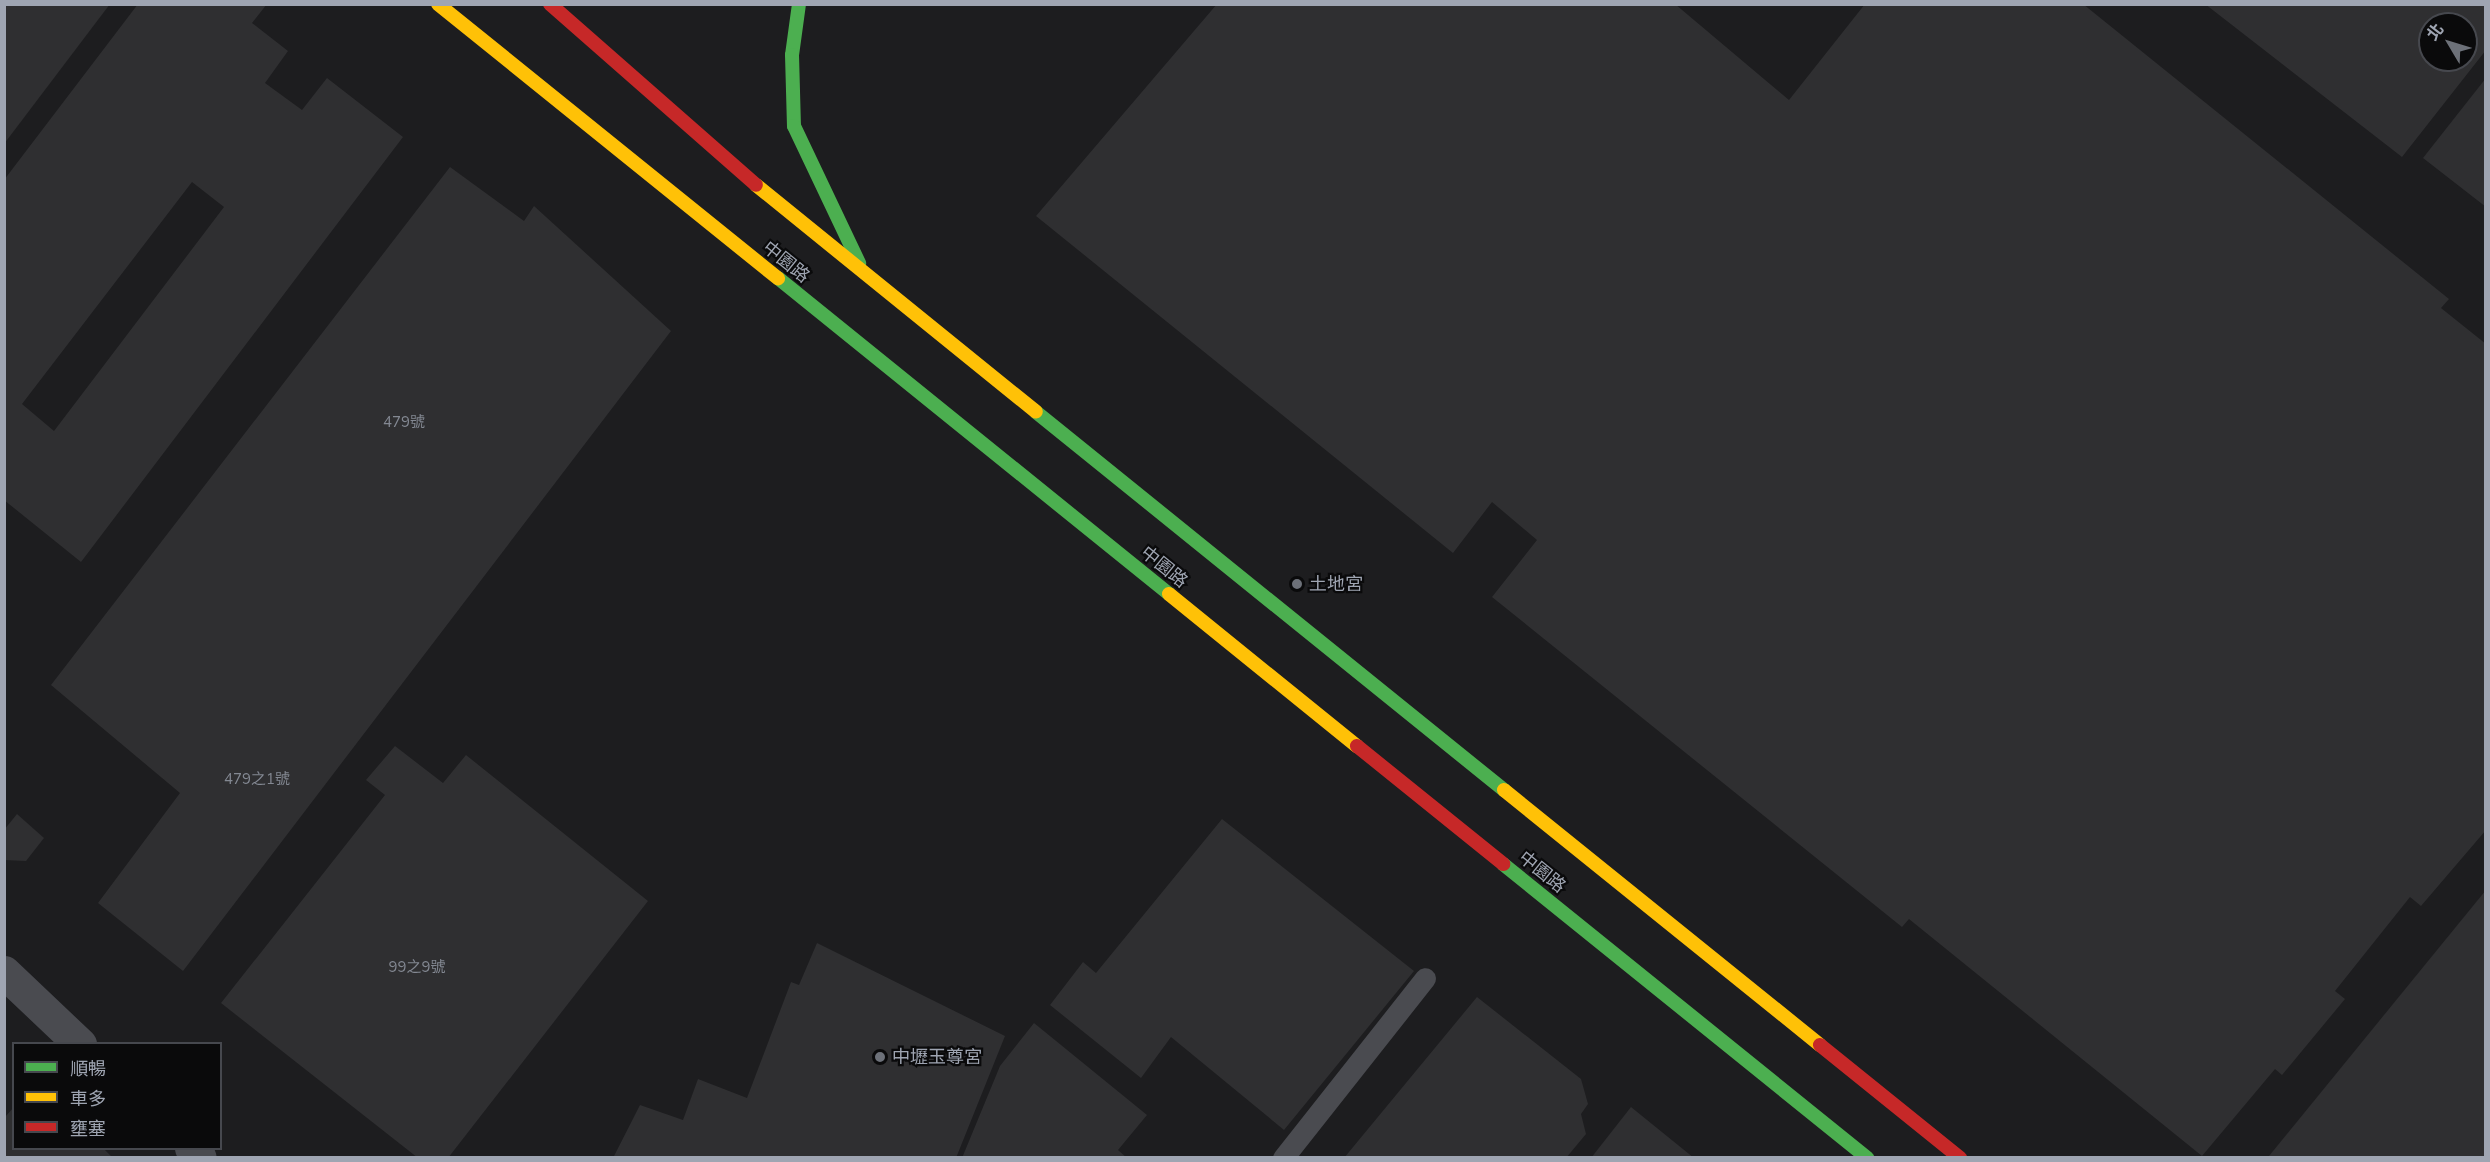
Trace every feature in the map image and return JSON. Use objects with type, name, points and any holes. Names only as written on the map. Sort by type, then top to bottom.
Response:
[{"type":"main road","name":"中園路","points":[[438,4],[1867,1158]]},
{"type":"main road","points":[[550,4],[866,275],[1960,1158]]},
{"type":"main road","points":[[799,4],[792,55],[794,126],[812,172],[866,275]]},
{"type":"street","points":[[4,972],[78,1042]]},
{"type":"lane","points":[[1283,1158],[1425,978]]},
{"type":"shaded area","points":[[5,5],[2485,5],[2485,1157],[5,1157]]},
{"type":"building","points":[[4,4],[110,4],[4,144]]},
{"type":"building","points":[[138,4],[267,4],[252,23],[288,51],[265,83],[302,110],[327,78],[403,137],[81,562],[4,500],[4,180]],"holes":[[[192,182],[224,207],[54,431],[22,404]]]},
{"type":"building","points":[[1217,4],[1675,4],[1789,100],[1865,4],[2083,4],[2449,299],[2441,308],[2486,344],[2486,830],[2421,906],[2410,897],[2335,991],[2345,999],[2282,1075],[2275,1069],[2202,1156],[1909,919],[1902,927],[1492,597],[1537,540],[1492,502],[1453,553],[1036,216]]},
{"type":"building","points":[[2205,4],[2486,4],[2486,50],[2478,60],[2478,12],[2418,12],[2418,72],[2469,72],[2402,157]]},
{"type":"building","points":[[2486,78],[2486,207],[2423,158]]},
{"type":"building","points":[[450,167],[524,221],[534,206],[671,331],[183,971],[98,903],[180,793],[51,685]]},
{"type":"building","points":[[395,746],[443,783],[466,755],[648,901],[448,1158],[418,1158],[221,1003],[385,795],[366,780]]},
{"type":"building","points":[[17,814],[44,838],[26,861],[4,860],[4,830]]},
{"type":"building","points":[[1222,819],[1414,971],[1284,1130],[1171,1037],[1141,1078],[1050,1005],[1083,962],[1096,973]]},
{"type":"building","points":[[2486,890],[2486,1158],[2271,1158],[2269,1156]]},
{"type":"building","name":"中壢玉尊宮","points":[[817,943],[1005,1036],[956,1158],[613,1158],[640,1105],[683,1120],[698,1079],[747,1098],[791,982],[799,985]]},
{"type":"building","points":[[1477,997],[1581,1079],[1588,1104],[1581,1114],[1586,1134],[1566,1158],[1344,1158]]},
{"type":"building","points":[[1034,1023],[1147,1115],[1118,1150],[1127,1158],[962,1158],[1000,1066]]},
{"type":"building","points":[[1631,1107],[1694,1158],[1591,1158]]},
{"type":"building","points":[[12,1109],[12,1150],[105,1150],[113,1158],[5,1158],[5,1117]]},
{"type":"traffic: fast","points":[[799,4],[792,55],[794,126],[859,263]]},
{"type":"traffic: fast","points":[[778,278],[1169,594]]},
{"type":"traffic: fast","points":[[1036,412],[1504,790]]},
{"type":"traffic: fast","points":[[1503,864],[1867,1158]]},
{"type":"traffic: slow","points":[[438,4],[778,278]]},
{"type":"traffic: slow","points":[[756,185],[1036,412]]},
{"type":"traffic: slow","points":[[1169,594],[1357,746]]},
{"type":"traffic: slow","points":[[1504,790],[1820,1045]]},
{"type":"traffic: jam","points":[[550,4],[756,185]]},
{"type":"traffic: jam","points":[[1357,746],[1503,864]]},
{"type":"traffic: jam","points":[[1820,1045],[1960,1158]]},
{"type":"place","name":"土地宮","points":[[1297,584]]},
{"type":"place","name":"中壢玉尊宮","points":[[880,1057]]}]
